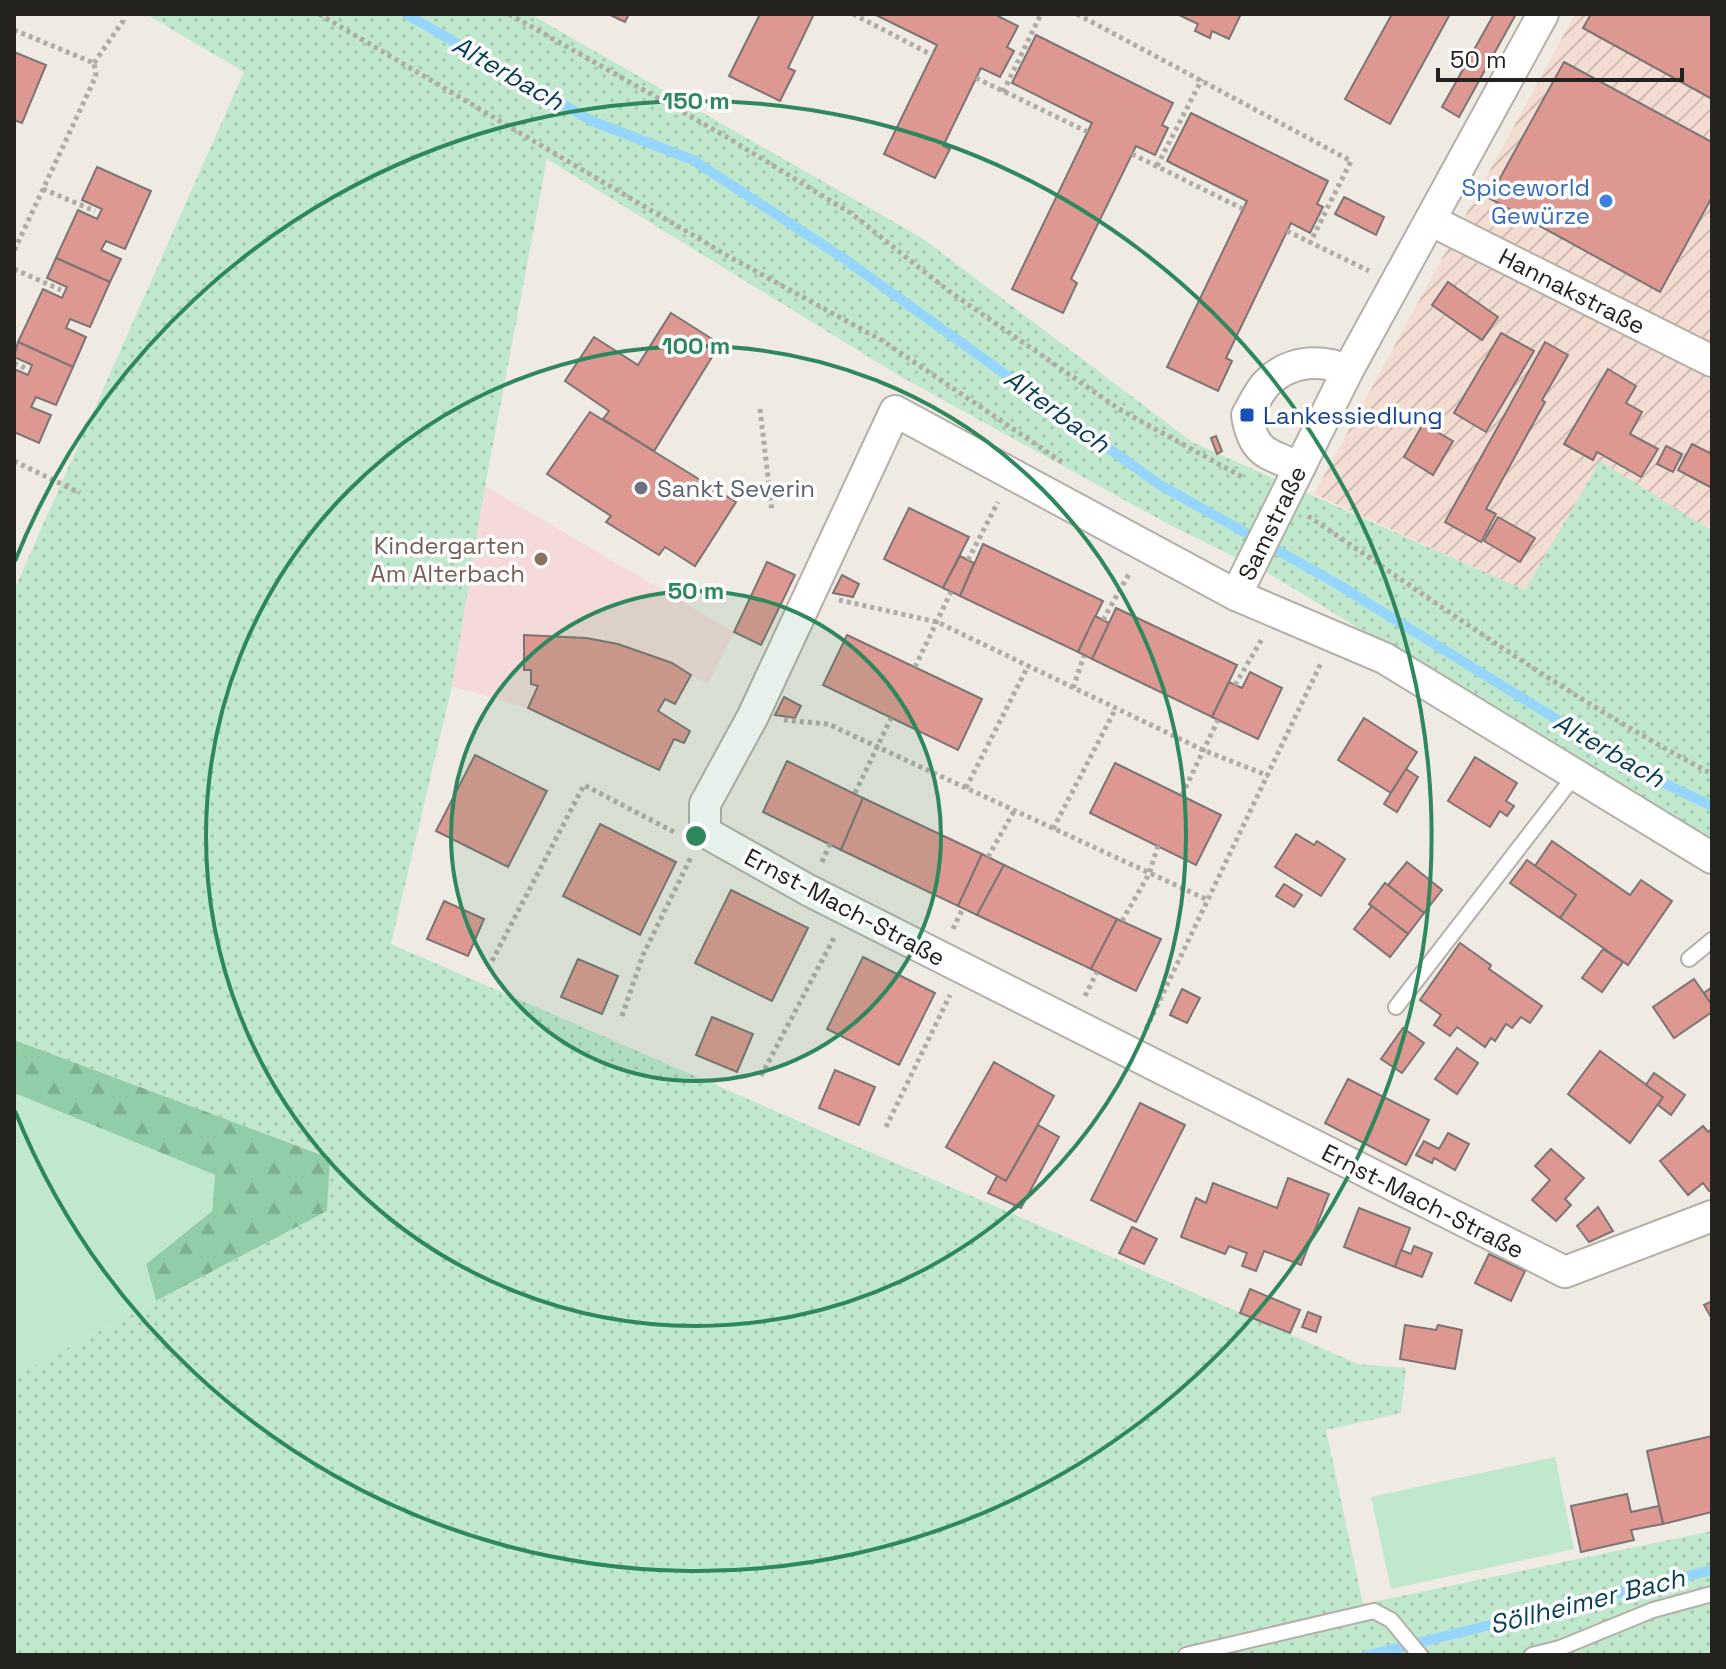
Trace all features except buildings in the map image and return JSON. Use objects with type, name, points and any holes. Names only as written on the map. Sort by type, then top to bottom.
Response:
[{"type":"street","name":"Samstraße","points":[[1543,14],[1348,370],[1300,467],[1289,509],[1236,595],[1384,658],[1712,858]]},
{"type":"street","name":"Hannakstraße","points":[[1432,221],[1712,361]]},
{"type":"street","points":[[1300,467],[1267,454],[1250,437],[1247,415],[1267,383],[1298,364],[1327,362],[1348,370]]},
{"type":"street","points":[[701,838],[705,804],[753,716],[895,411],[1236,595]]},
{"type":"street","name":"Ernst-Mach-Straße","points":[[701,838],[1565,1272],[1712,1216]]},
{"type":"lane","points":[[1396,1007],[1576,774]]},
{"type":"lane","points":[[1689,959],[1712,940]]},
{"type":"lane","points":[[1532,1655],[1560,1648],[1653,1610],[1712,1594]]},
{"type":"lane","points":[[1186,1655],[1374,1611],[1391,1620],[1420,1655]]},
{"type":"path","points":[[14,251],[96,76],[94,63],[123,21],[123,14]]},
{"type":"path","points":[[319,14],[728,256],[883,341],[1074,470]]},
{"type":"path","points":[[509,14],[725,136],[852,214],[946,289],[1119,409],[1256,485]]},
{"type":"path","points":[[853,14],[932,55]]},
{"type":"path","points":[[1003,92],[1041,14]]},
{"type":"path","points":[[1077,14],[1351,161],[1310,243]]},
{"type":"path","points":[[14,30],[94,63]]},
{"type":"path","points":[[976,78],[1088,132]]},
{"type":"path","points":[[1157,166],[1202,79]]},
{"type":"path","points":[[1132,154],[1243,209]]},
{"type":"path","points":[[43,189],[95,211]]},
{"type":"path","points":[[1287,231],[1396,283]]},
{"type":"path","points":[[14,269],[61,290]]},
{"type":"path","points":[[14,363],[25,368]]},
{"type":"path","points":[[760,409],[772,512]]},
{"type":"path","points":[[14,461],[80,493]]},
{"type":"path","points":[[968,560],[1004,491]]},
{"type":"path","points":[[1289,509],[1496,644],[1712,774]]},
{"type":"path","points":[[1103,620],[1142,545]]},
{"type":"path","points":[[915,667],[951,592]]},
{"type":"path","points":[[811,593],[937,622],[1203,750],[1269,776]]},
{"type":"path","points":[[1235,685],[1268,628]]},
{"type":"path","points":[[1154,1012],[1327,651]]},
{"type":"path","points":[[1073,688],[1084,656]]},
{"type":"path","points":[[966,788],[1028,666]]},
{"type":"path","points":[[1053,829],[1116,708]]},
{"type":"path","points":[[753,716],[828,724],[1208,900]]},
{"type":"path","points":[[855,793],[891,718]]},
{"type":"path","points":[[1182,795],[1218,720]]},
{"type":"path","points":[[492,961],[584,785],[701,838],[643,955],[622,1016]]},
{"type":"path","points":[[988,857],[1014,811]]},
{"type":"path","points":[[1122,921],[1149,874],[1158,846]]},
{"type":"path","points":[[761,1076],[848,911]]},
{"type":"path","points":[[886,1127],[962,969]]},
{"type":"shaded area","points":[[1575,14],[1712,14],[1712,531],[1600,462],[1526,591],[1314,494]]},
{"type":"shaded area","name":"Kindergarten Am Alterbach","points":[[485,486],[734,632],[708,684],[691,675],[675,704],[665,699],[658,710],[690,731],[684,743],[674,740],[659,770],[528,708],[452,686]]},
{"type":"green space","points":[[146,14],[530,14],[922,238],[1192,442],[1525,590],[1600,461],[1712,531],[1712,843],[1268,573],[1170,525],[898,375],[547,159],[485,486],[452,686],[391,944],[1358,1364],[1406,1368],[1401,1413],[1326,1430],[1363,1604],[1712,1531],[1712,1655],[14,1655],[14,1376],[327,1211],[329,1157],[14,1040],[14,590],[244,72]]},
{"type":"green space","points":[[14,1040],[330,1158],[327,1211],[156,1301],[146,1264],[212,1211],[215,1175],[14,1093]]},
{"type":"green space","points":[[14,1093],[215,1175],[212,1211],[146,1264],[156,1301],[14,1376]]},
{"type":"green space","points":[[1555,1457],[1574,1549],[1391,1589],[1371,1497]]},
{"type":"waterway","name":"Alterbach","points":[[406,14],[592,121],[693,160],[843,258],[1160,485],[1334,582],[1647,775],[1712,806]]},
{"type":"waterway","name":"Söllheimer Bach","points":[[1369,1655],[1712,1570]]},
{"type":"place","name":"Spiceworld Gewürze","points":[[1606,201]]},
{"type":"place","name":"Lankessiedlung","points":[[1247,415]]},
{"type":"place","name":"Sankt Severin","points":[[641,488]]},
{"type":"place","name":"Kindergarten Am Alterbach","points":[[541,559]]}]
